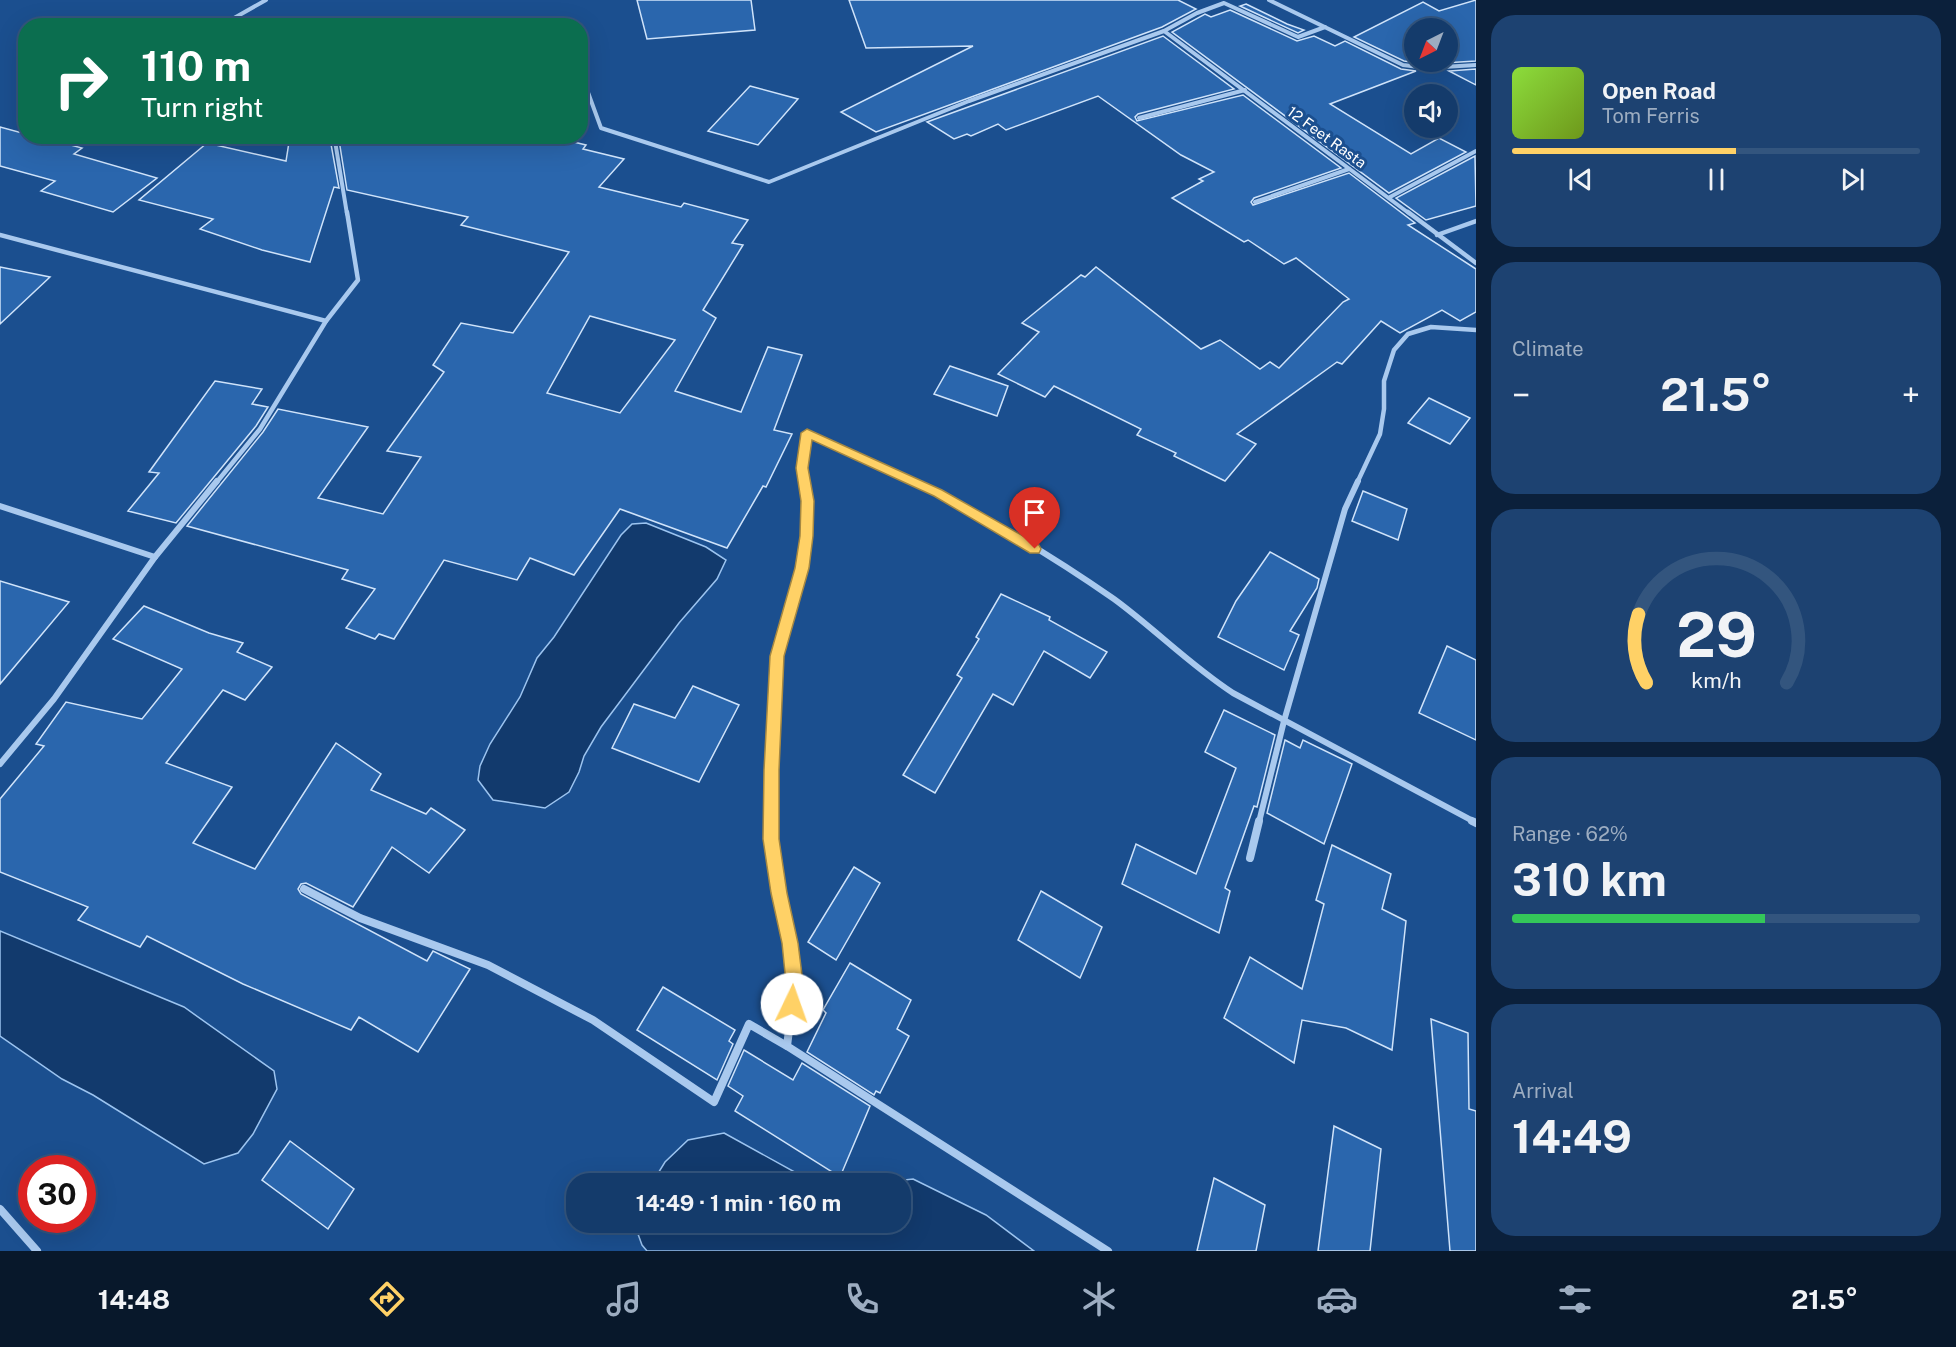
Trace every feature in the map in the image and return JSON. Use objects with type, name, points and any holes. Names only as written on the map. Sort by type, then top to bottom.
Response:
[{"type":"street","points":[[234,18],[266,0]]},
{"type":"street","points":[[1269,0],[1382,54],[1389,60],[1404,65],[1429,68],[1476,65]]},
{"type":"street","points":[[588,92],[601,128],[769,182],[969,101],[1164,31],[1197,13],[1224,3],[1298,37],[1325,27]]},
{"type":"street","name":"12 Feet Rasta","points":[[1164,31],[1476,263]]},
{"type":"street","points":[[1139,118],[1245,90]]},
{"type":"street","points":[[0,764],[54,699],[155,557],[260,429],[326,321],[358,280],[335,144]]},
{"type":"street","points":[[1390,197],[1476,151]]},
{"type":"street","points":[[1255,202],[1349,169]]},
{"type":"street","points":[[1437,235],[1476,221]]},
{"type":"street","points":[[0,235],[326,321]]},
{"type":"street","points":[[1250,858],[1284,722],[1345,509],[1380,434],[1384,409],[1384,381],[1394,350],[1408,334],[1431,327],[1476,330]]},
{"type":"street","points":[[787,1046],[795,983],[771,839],[771,770],[777,656],[802,568],[806,536],[807,501],[802,468],[807,433],[938,493],[1035,549],[1115,600],[1201,672],[1284,722],[1476,823]]},
{"type":"street","points":[[0,507],[155,557]]},
{"type":"street","points":[[304,889],[360,918],[499,971],[593,1020],[714,1102],[749,1024],[1108,1251]]},
{"type":"street","points":[[0,1209],[37,1251]]},
{"type":"water","points":[[646,523],[706,547],[726,560],[717,579],[679,623],[601,727],[584,756],[569,792],[545,808],[493,800],[478,780],[480,766],[490,744],[520,697],[537,658],[554,637],[621,535],[632,524]]},
{"type":"water","points":[[0,931],[184,1007],[274,1071],[277,1089],[253,1134],[238,1153],[204,1164],[93,1095],[62,1079],[0,1036]]},
{"type":"water","points":[[724,1133],[796,1173],[658,1173],[665,1162],[688,1140]]},
{"type":"water","points":[[911,1179],[986,1215],[1034,1251],[647,1251],[638,1233],[911,1233]]},
{"type":"building","points":[[637,0],[751,0],[755,30],[647,39]]},
{"type":"building","points":[[849,0],[1178,0],[1196,9],[1162,27],[876,132],[841,112],[973,46],[866,48]]},
{"type":"building","points":[[1476,0],[1476,61],[1458,62],[1458,18],[1404,18],[1404,61],[1354,37],[1423,2],[1439,11]]},
{"type":"building","points":[[1246,4],[1304,30],[1298,33],[1240,6]]},
{"type":"building","points":[[1230,10],[1297,41],[1314,36],[1335,46],[1345,41],[1404,69],[1404,72],[1413,72],[1330,104],[1411,154],[1439,138],[1466,152],[1389,193],[1172,32],[1205,14],[1211,17]]},
{"type":"building","points":[[1163,36],[1234,89],[1138,114],[1135,117],[1137,121],[1243,95],[1341,168],[1254,198],[1251,202],[1253,205],[1349,173],[1415,223],[1408,225],[1476,269],[1476,312],[1460,321],[1442,310],[1400,333],[1381,321],[1342,364],[1337,362],[1237,434],[1256,444],[1225,481],[1174,456],[1176,453],[1137,435],[1141,429],[1054,386],[1045,397],[998,374],[1039,332],[1022,323],[1081,275],[1085,277],[1096,267],[1201,349],[1220,340],[1260,369],[1270,362],[1279,368],[1343,302],[1349,299],[1296,258],[1284,264],[1248,240],[1244,242],[1172,198],[1203,181],[1199,179],[1214,172],[1181,155],[1098,96],[1006,130],[998,124],[971,136],[967,134],[954,139],[927,122]]},
{"type":"building","points":[[1476,69],[1476,85],[1451,72]]},
{"type":"building","points":[[750,86],[798,99],[758,145],[708,131]]},
{"type":"building","points":[[0,127],[18,132],[18,144],[67,144],[82,148],[74,154],[157,178],[113,212],[41,191],[55,181],[0,166]]},
{"type":"building","points":[[206,144],[286,161],[289,144],[331,144],[339,188],[334,187],[310,262],[262,250],[200,229],[213,219],[139,200]]},
{"type":"building","points":[[340,144],[582,144],[586,145],[583,149],[624,159],[599,187],[681,207],[684,203],[748,220],[732,243],[743,245],[703,310],[716,318],[675,391],[741,412],[768,347],[802,355],[774,430],[792,434],[766,487],[763,486],[727,548],[620,509],[574,575],[530,558],[517,580],[444,560],[394,639],[379,634],[375,639],[346,628],[375,589],[342,579],[348,570],[187,526],[263,432],[278,409],[368,427],[318,498],[383,514],[421,457],[387,451],[444,372],[433,365],[461,323],[513,333],[569,252],[461,225],[468,217],[347,190]],"holes":[[[590,316],[675,340],[620,413],[547,393]]]},
{"type":"building","points":[[1475,156],[1476,206],[1426,220],[1396,198]]},
{"type":"building","points":[[0,267],[50,277],[0,324]]},
{"type":"building","points":[[950,366],[1008,386],[997,416],[934,394]]},
{"type":"building","points":[[215,381],[262,389],[252,404],[268,407],[256,426],[176,523],[128,511],[159,473],[149,472]]},
{"type":"building","points":[[1429,398],[1470,418],[1450,444],[1408,423]]},
{"type":"building","points":[[1363,491],[1407,509],[1398,540],[1352,521]]},
{"type":"building","points":[[1270,552],[1319,579],[1317,588],[1290,631],[1299,635],[1284,670],[1218,637],[1236,601]]},
{"type":"building","points":[[0,581],[69,602],[0,684]]},
{"type":"building","points":[[1001,594],[1050,617],[1049,620],[1107,652],[1090,678],[1044,651],[1013,705],[993,694],[935,793],[903,775],[962,678],[957,675],[979,639],[976,637]]},
{"type":"building","points":[[144,606],[209,633],[243,643],[237,652],[272,667],[245,700],[223,690],[166,763],[232,787],[193,843],[255,869],[336,743],[381,774],[371,790],[426,814],[431,808],[465,830],[429,873],[392,847],[353,907],[306,883],[301,884],[298,889],[301,894],[427,961],[433,951],[470,969],[418,1052],[359,1017],[351,1030],[243,984],[147,936],[140,947],[78,920],[88,907],[0,872],[0,799],[44,746],[36,744],[66,702],[142,719],[182,669],[113,639]]},
{"type":"building","points":[[1447,646],[1476,660],[1476,740],[1419,713]]},
{"type":"building","points":[[693,686],[739,705],[699,782],[612,748],[634,704],[675,718]]},
{"type":"building","points":[[1224,710],[1275,735],[1257,807],[1254,806],[1225,888],[1230,891],[1219,933],[1122,884],[1136,844],[1196,874],[1236,768],[1205,752]]},
{"type":"building","points":[[1285,740],[1300,748],[1303,740],[1352,764],[1324,844],[1267,813]]},
{"type":"building","points":[[1332,845],[1391,874],[1382,909],[1406,921],[1392,1050],[1346,1028],[1302,1020],[1294,1063],[1224,1018],[1250,957],[1302,989],[1324,904],[1316,900]]},
{"type":"building","points":[[854,867],[880,883],[836,960],[808,942]]},
{"type":"building","points":[[1041,891],[1102,927],[1080,978],[1018,940]]},
{"type":"building","points":[[850,963],[911,1000],[897,1029],[909,1036],[880,1093],[876,1091],[874,1095],[807,1052],[826,1013],[823,1010]]},
{"type":"building","points":[[663,987],[735,1030],[729,1041],[733,1044],[717,1080],[637,1030]]},
{"type":"building","points":[[1431,1019],[1468,1033],[1469,1109],[1476,1111],[1476,1251],[1450,1251]]},
{"type":"building","points":[[744,1050],[793,1080],[802,1063],[870,1106],[842,1173],[834,1173],[735,1111],[743,1096],[728,1086]]},
{"type":"building","points":[[1334,1126],[1381,1149],[1370,1251],[1318,1251]]},
{"type":"building","points":[[290,1141],[354,1189],[328,1229],[262,1180]]},
{"type":"building","points":[[1214,1178],[1265,1205],[1256,1251],[1197,1251]]},
{"type":"route","points":[[792,1004],[795,983],[790,943],[779,893],[771,839],[771,770],[777,656],[802,568],[806,536],[807,501],[802,468],[807,433],[938,493],[1035,549]]}]
